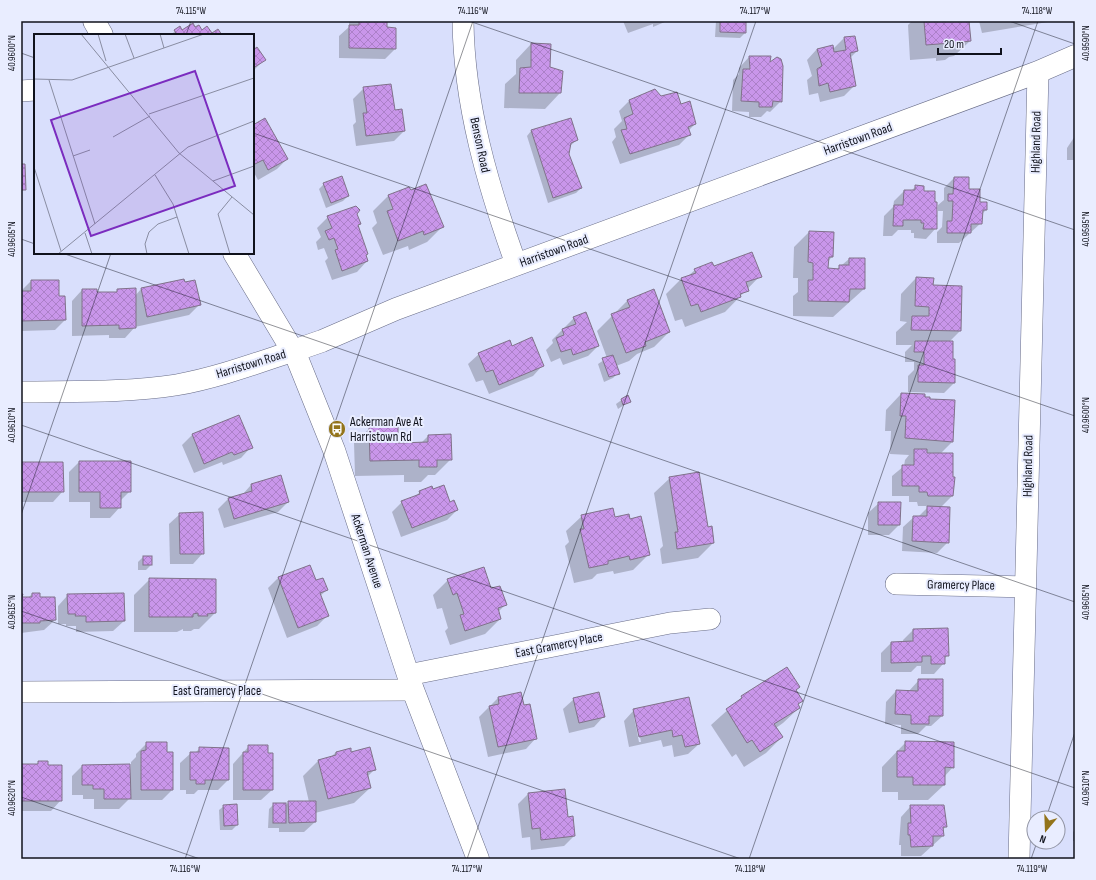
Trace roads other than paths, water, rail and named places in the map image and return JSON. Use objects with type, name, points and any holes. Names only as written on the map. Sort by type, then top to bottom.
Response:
[{"type":"street","points":[[94,21],[101,34]]},
{"type":"street","name":"Benson Road","points":[[463,21],[469,86],[479,147],[496,207],[516,264]]},
{"type":"street","name":"Harristown Road","points":[[21,392],[136,389],[177,385],[223,374],[322,341],[396,309],[1038,72],[1075,56]]},
{"type":"street","name":"Highland Road","points":[[1019,859],[1038,72]]},
{"type":"street","points":[[21,90],[34,90]]},
{"type":"street","name":"Ackerman Avenue","points":[[235,254],[293,351],[334,450],[410,683],[478,859]]},
{"type":"street","name":"Gramercy Place","points":[[896,584],[1025,587]]},
{"type":"street","name":"East Gramercy Place","points":[[21,692],[410,683],[670,623],[710,619]]},
{"type":"place","name":"Ackerman Ave At Harristown Rd","points":[[337,429]]}]
